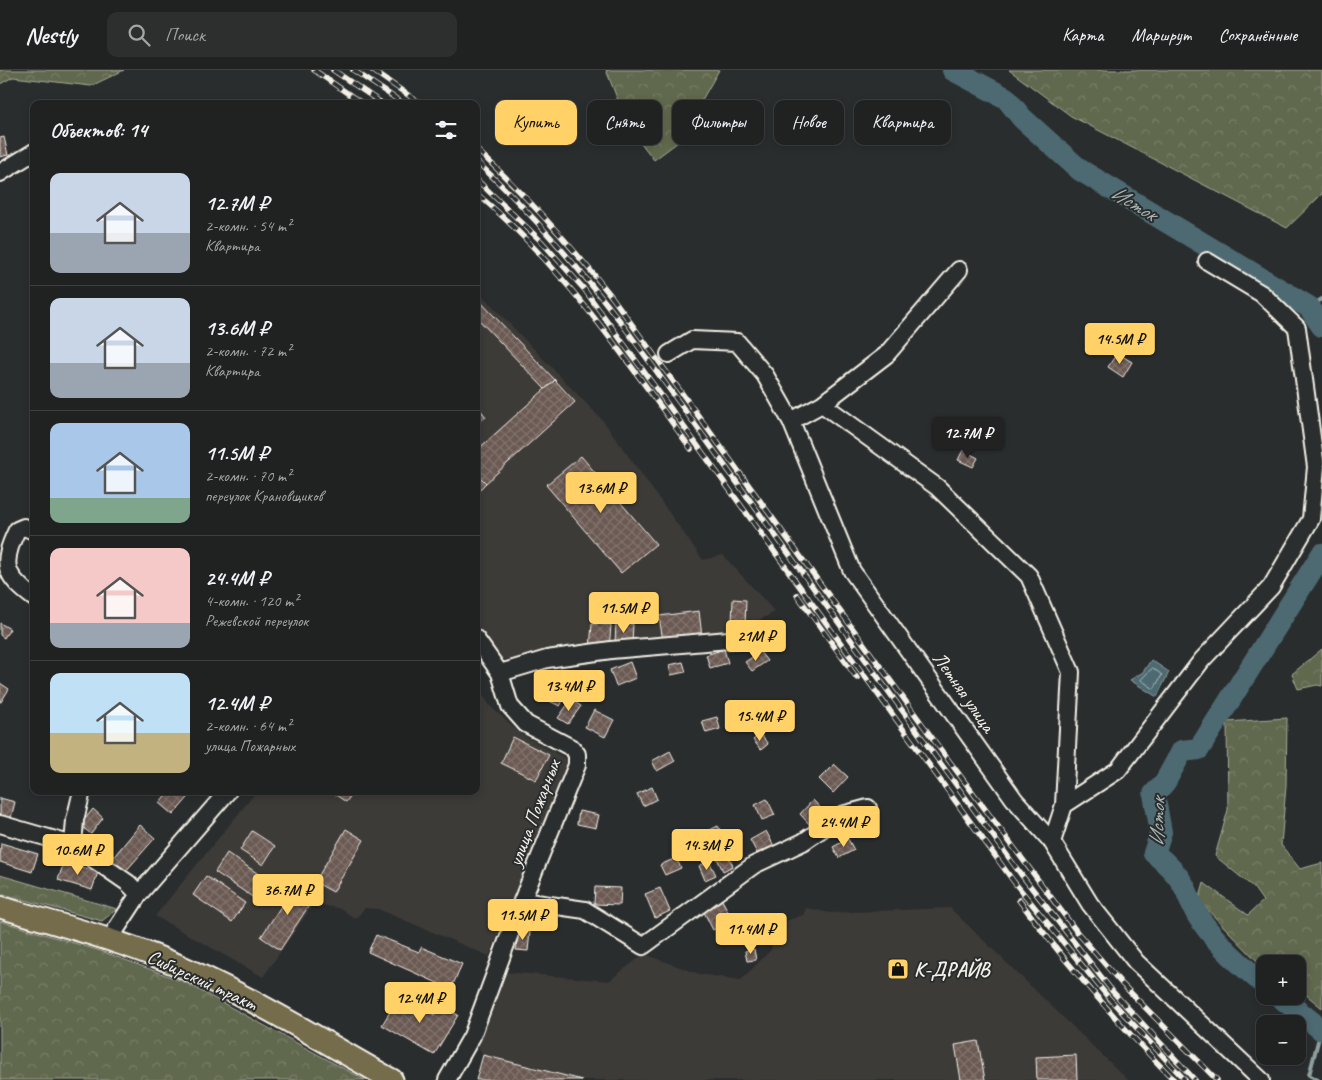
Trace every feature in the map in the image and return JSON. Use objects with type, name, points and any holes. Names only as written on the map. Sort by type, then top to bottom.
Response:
[{"type":"main road","name":"Сибирский тракт","points":[[0,907],[109,940],[191,971],[269,1011],[392,1080]]},
{"type":"street","points":[[0,173],[30,154]]},
{"type":"street","points":[[1064,805],[1118,770],[1202,660],[1270,587],[1311,519],[1316,468],[1297,328],[1262,294],[1207,261]]},
{"type":"street","points":[[791,421],[822,404],[886,355],[959,270]]},
{"type":"street","name":"Летняя улица","points":[[669,354],[692,340],[736,342],[765,375],[791,421],[852,571],[1014,799],[1052,842],[1090,904],[1136,962],[1261,1080]]},
{"type":"street","points":[[822,404],[937,487],[1029,576],[1071,672],[1064,805],[1052,842]]},
{"type":"street","points":[[30,529],[24,527],[16,530],[6,563],[7,573],[12,582],[30,595]]},
{"type":"street","points":[[480,645],[500,673],[547,659],[611,650],[764,637]]},
{"type":"street","name":"улица Пожарных","points":[[447,1080],[472,1036],[522,901],[577,765],[576,754],[572,748],[526,724],[510,706],[500,673]]},
{"type":"street","points":[[73,845],[75,820],[81,795]]},
{"type":"street","points":[[109,940],[139,894],[225,795]]},
{"type":"street","points":[[522,901],[585,910],[643,946],[754,865],[803,842],[842,815],[868,808]]},
{"type":"street","points":[[0,824],[73,845],[128,883],[139,894]]},
{"type":"shaded area","points":[[480,293],[604,422],[703,560],[723,555],[775,612],[732,634],[499,660],[480,630]]},
{"type":"shaded area","points":[[480,691],[490,706],[521,734],[572,762],[489,956],[378,909],[365,908],[355,919],[342,909],[322,905],[318,902],[312,906],[263,977],[155,916],[254,795],[480,795]]},
{"type":"shaded area","points":[[806,908],[830,913],[950,908],[1128,1080],[476,1080],[483,1055],[476,1043],[505,972],[609,981],[644,954],[699,974],[741,980],[771,950],[775,925],[803,915]]},
{"type":"green space","points":[[0,70],[124,70],[91,86],[13,77],[0,84]]},
{"type":"green space","points":[[606,70],[719,70],[702,100],[672,100],[672,145],[674,145],[654,160],[643,145],[662,145],[662,100],[618,100]]},
{"type":"green space","points":[[1009,70],[1322,70],[1322,194],[1287,228],[1071,116]]},
{"type":"green space","points":[[1322,649],[1322,686],[1317,685],[1298,689],[1292,674]]},
{"type":"green space","points":[[1287,718],[1286,786],[1281,845],[1300,869],[1322,863],[1322,1008],[1306,995],[1306,955],[1256,955],[1256,960],[1199,901],[1204,883],[1248,915],[1263,901],[1253,887],[1215,856],[1228,810],[1227,722]]},
{"type":"green space","points":[[0,875],[117,909],[102,921],[0,893]]},
{"type":"green space","points":[[0,921],[104,952],[184,982],[365,1080],[0,1080]]},
{"type":"water","points":[[1151,660],[1169,672],[1157,697],[1130,680],[1143,672]]},
{"type":"building","points":[[4,137],[8,155],[0,157],[0,138]]},
{"type":"building","points":[[480,301],[555,380],[545,389],[480,321]]},
{"type":"building","points":[[1117,353],[1132,362],[1123,377],[1108,367]]},
{"type":"building","points":[[555,380],[575,402],[486,483],[480,477],[480,447]]},
{"type":"building","points":[[480,409],[486,417],[480,421]]},
{"type":"building","points":[[963,450],[978,458],[973,467],[958,460]]},
{"type":"building","points":[[581,456],[656,544],[621,573],[546,485]]},
{"type":"building","points":[[480,477],[486,483],[480,489]]},
{"type":"building","points":[[733,599],[746,600],[745,624],[732,623]]},
{"type":"building","points":[[699,611],[702,637],[663,641],[659,616]]},
{"type":"building","points":[[0,623],[10,629],[4,638],[0,635]]},
{"type":"building","points":[[616,623],[633,624],[632,644],[615,643]]},
{"type":"building","points":[[592,624],[611,625],[609,649],[590,648]]},
{"type":"building","points":[[724,649],[728,663],[710,668],[706,655]]},
{"type":"building","points":[[760,652],[767,661],[752,671],[745,662]]},
{"type":"building","points":[[630,662],[636,678],[616,686],[610,670]]},
{"type":"building","points":[[683,662],[686,672],[671,675],[669,665]]},
{"type":"building","points":[[554,682],[569,690],[560,706],[545,699]]},
{"type":"building","points":[[0,683],[9,689],[1,702],[0,702]]},
{"type":"building","points":[[571,700],[581,706],[568,724],[558,718]]},
{"type":"building","points":[[594,710],[614,720],[605,737],[585,727]]},
{"type":"building","points":[[717,717],[720,729],[706,733],[702,721]]},
{"type":"building","points":[[760,734],[768,744],[761,750],[753,740]]},
{"type":"building","points":[[513,737],[549,755],[536,780],[501,763]]},
{"type":"building","points":[[670,751],[675,761],[657,771],[652,761]]},
{"type":"building","points":[[834,764],[848,777],[833,793],[819,779]]},
{"type":"building","points":[[652,787],[657,799],[643,806],[637,794]]},
{"type":"building","points":[[166,795],[190,795],[173,815],[159,803]]},
{"type":"building","points":[[336,795],[351,795],[346,802]]},
{"type":"building","points":[[0,798],[15,802],[11,818],[0,816]]},
{"type":"building","points":[[767,799],[775,815],[762,820],[755,805]]},
{"type":"building","points":[[813,800],[825,813],[811,826],[800,814]]},
{"type":"building","points":[[93,809],[103,818],[91,834],[80,825]]},
{"type":"building","points":[[579,811],[599,815],[596,828],[577,824]]},
{"type":"building","points":[[140,825],[155,838],[125,872],[111,860]]},
{"type":"building","points":[[718,826],[727,844],[716,849],[708,831]]},
{"type":"building","points":[[346,829],[364,840],[333,892],[315,882]]},
{"type":"building","points":[[252,831],[275,846],[263,865],[240,850]]},
{"type":"building","points":[[766,831],[774,846],[758,855],[750,840]]},
{"type":"building","points":[[848,839],[854,850],[839,858],[833,847]]},
{"type":"building","points":[[1,843],[38,854],[32,872],[0,862]]},
{"type":"building","points":[[725,849],[733,866],[723,871],[715,854]]},
{"type":"building","points":[[227,853],[266,879],[254,898],[215,872]]},
{"type":"building","points":[[676,858],[681,868],[665,875],[660,865]]},
{"type":"building","points":[[709,861],[716,875],[705,880],[699,866]]},
{"type":"building","points":[[64,862],[98,872],[92,890],[58,880]]},
{"type":"building","points":[[206,876],[245,903],[232,922],[193,895]]},
{"type":"building","points":[[296,883],[315,896],[280,950],[261,937]]},
{"type":"building","points":[[595,887],[621,888],[620,905],[594,904]]},
{"type":"building","points":[[660,888],[670,911],[655,918],[645,894]]},
{"type":"building","points":[[722,900],[732,919],[713,930],[703,910]]},
{"type":"building","points":[[518,931],[530,932],[528,951],[516,950]]},
{"type":"building","points":[[376,935],[419,952],[421,947],[462,964],[451,989],[368,952]]},
{"type":"building","points":[[754,949],[756,960],[747,961],[745,951]]},
{"type":"building","points":[[400,995],[434,1015],[440,1005],[458,1015],[434,1055],[382,1025]]},
{"type":"building","points":[[978,1041],[985,1080],[961,1080],[955,1045]]},
{"type":"building","points":[[483,1055],[582,1080],[476,1080]]},
{"type":"building","points":[[1076,1055],[1077,1080],[1037,1080],[1036,1057]]},
{"type":"waterway","name":"Исток","points":[[953,70],[1006,98],[1022,118],[1080,170],[1309,307],[1322,326]]},
{"type":"waterway","points":[[1309,307],[1322,299]]},
{"type":"waterway","name":"Исток","points":[[1256,978],[1231,955],[1209,931],[1198,917],[1180,880],[1170,867],[1154,853],[1161,832],[1154,794],[1165,782],[1182,751],[1199,749],[1322,554]]},
{"type":"waterway","name":"Исток","points":[[1290,1005],[1322,1030]]},
{"type":"waterway","points":[[1318,1080],[1309,1075],[1321,1030]]},
{"type":"railway","points":[[314,70],[357,100]]},
{"type":"railway","points":[[333,70],[377,100]]},
{"type":"railway","points":[[353,70],[398,100]]},
{"type":"railway","points":[[372,70],[415,100]]},
{"type":"railway","points":[[480,153],[547,220],[612,297],[941,750],[1077,932],[1122,984],[1217,1080]]},
{"type":"railway","points":[[480,165],[551,238],[620,321],[1020,873],[1113,992],[1195,1080]]},
{"type":"railway","points":[[480,183],[542,242],[584,289],[1014,882],[1108,997],[1185,1080]]},
{"type":"railway","points":[[480,197],[536,250],[565,282],[642,381],[691,449]]},
{"type":"railway","points":[[797,595],[857,678]]},
{"type":"railway","points":[[1019,900],[1093,993],[1174,1080]]},
{"type":"place","name":"К-ДРАЙВ","points":[[898,969]]}]
